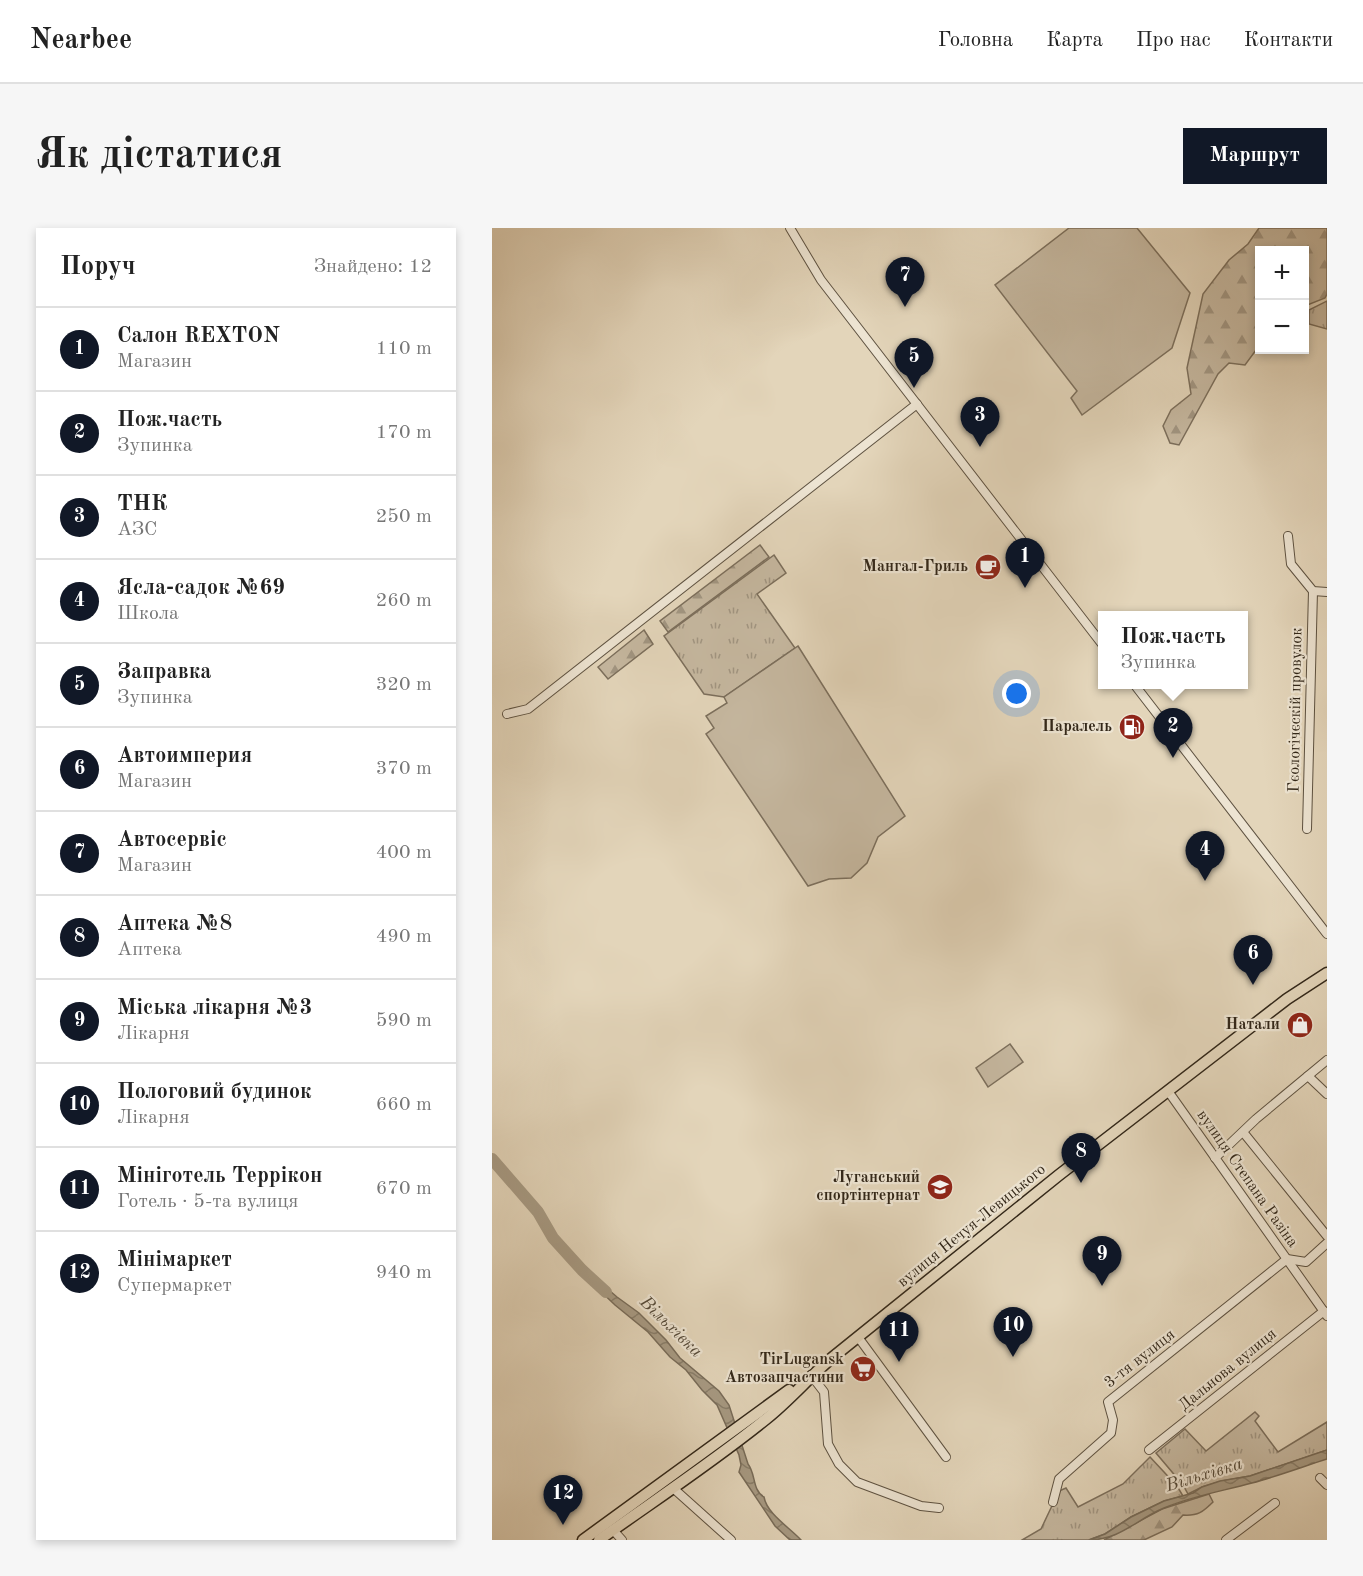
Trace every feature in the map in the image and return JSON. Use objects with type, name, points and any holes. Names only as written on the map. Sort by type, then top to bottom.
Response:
[{"type":"main road","name":"вулиця Нечуя-Левицького","points":[[713,1452],[765,1413],[1059,1175],[1287,999],[1327,973]]},
{"type":"main road","points":[[599,1540],[673,1488],[713,1452]]},
{"type":"main road","points":[[584,1540],[713,1452]]},
{"type":"street","points":[[790,228],[821,280],[1098,639]]},
{"type":"street","points":[[507,714],[528,709],[917,404]]},
{"type":"street","points":[[1288,536],[1291,564],[1313,591],[1327,592]]},
{"type":"street","name":"Гєологічєскій провулок","points":[[1307,829],[1313,591]]},
{"type":"street","points":[[1138,689],[1327,934]]},
{"type":"street","points":[[1215,1158],[1327,1060]]},
{"type":"street","points":[[1308,1076],[1327,1094]]},
{"type":"street","name":"вулиця Степана Разіна","points":[[1168,1091],[1326,1314]]},
{"type":"street","points":[[1243,1132],[1327,1236]]},
{"type":"street","points":[[1287,1259],[1306,1262],[1327,1244]]},
{"type":"street","name":"3-тя вулиця","points":[[1053,1502],[1059,1479],[1111,1433],[1113,1420],[1108,1402],[1287,1259]]},
{"type":"street","name":"Дальнова вулиця","points":[[1149,1450],[1326,1314]]},
{"type":"street","points":[[858,1337],[946,1457]]},
{"type":"street","points":[[811,1375],[824,1392],[828,1444],[839,1464],[857,1482],[921,1506],[939,1508]]},
{"type":"street","points":[[1320,1478],[1327,1485]]},
{"type":"street","points":[[673,1488],[731,1540]]},
{"type":"street","points":[[1226,1540],[1275,1503]]},
{"type":"street","points":[[613,1530],[622,1540]]},
{"type":"green space","points":[[1069,228],[1137,228],[1190,293],[1172,348],[1082,415],[1071,398],[1077,391],[995,285]]},
{"type":"green space","points":[[1259,228],[1327,228],[1327,294],[1325,298],[1309,304],[1309,246],[1255,246],[1255,351],[1245,365],[1229,363],[1218,374],[1179,445],[1170,443],[1163,426],[1171,410],[1191,394],[1187,368],[1203,294],[1229,260],[1248,244]]},
{"type":"green space","points":[[1327,301],[1327,329],[1309,324],[1309,310]]},
{"type":"green space","points":[[760,545],[769,557],[668,632],[660,621]]},
{"type":"green space","points":[[774,555],[786,573],[757,594],[795,648],[724,697],[704,694],[664,636]]},
{"type":"green space","points":[[644,630],[653,644],[608,679],[598,667]]},
{"type":"green space","points":[[798,646],[905,816],[878,837],[867,863],[851,878],[829,879],[808,886],[706,734],[714,728],[706,716],[727,703],[724,697]]},
{"type":"green space","points":[[1010,1044],[1023,1062],[988,1087],[976,1068]]},
{"type":"green space","points":[[1255,1412],[1259,1416],[1255,1421],[1278,1452],[1327,1422],[1327,1450],[1250,1476],[1202,1487],[1188,1494],[1156,1453],[1185,1429],[1206,1451]]},
{"type":"green space","points":[[1150,1457],[1177,1486],[1183,1496],[1164,1501],[1131,1517],[1105,1534],[1089,1540],[1022,1540],[1041,1529],[1059,1491],[1066,1488],[1078,1507],[1123,1484]]},
{"type":"green space","points":[[1209,1494],[1213,1502],[1203,1511],[1193,1515],[1183,1515],[1172,1527],[1144,1540],[1104,1540],[1162,1509]]},
{"type":"water","points":[[596,1279],[639,1313],[680,1358],[719,1391],[729,1405],[760,1494],[774,1515],[801,1540],[790,1540],[775,1526],[739,1472],[741,1465],[739,1455],[717,1405],[648,1332],[592,1283]]},
{"type":"water","points":[[1327,1450],[1327,1459],[1175,1504],[1110,1537],[1089,1540],[1105,1534],[1131,1517],[1164,1501],[1193,1493],[1202,1487],[1220,1481],[1250,1476]]},
{"type":"waterway","name":"Вільхівка","points":[[492,1159],[538,1212],[553,1238],[606,1292]]},
{"type":"place","name":"Автосервіс","points":[[905,307]]},
{"type":"place","name":"Заправка","points":[[914,388]]},
{"type":"place","name":"ТНК","points":[[980,447]]},
{"type":"place","name":"Мангал-Гриль","points":[[988,567]]},
{"type":"place","name":"Салон REXTON","points":[[1025,588]]},
{"type":"place","name":"Паралель","points":[[1132,727]]},
{"type":"place","name":"Пож.часть","points":[[1173,758]]},
{"type":"place","name":"Ясла-садок №69","points":[[1205,881]]},
{"type":"place","name":"Автоимперия","points":[[1253,985]]},
{"type":"place","name":"Натали","points":[[1300,1025]]},
{"type":"place","name":"Аптека №8","points":[[1081,1183]]},
{"type":"place","name":"Луганський спортінтернат","points":[[940,1187]]},
{"type":"place","name":"Міська лікарня №3","points":[[1102,1286]]},
{"type":"place","name":"Пологовий будинок","points":[[1013,1357]]},
{"type":"place","name":"Мініготель Террікон","points":[[899,1362]]},
{"type":"place","name":"TirLugansk Автозапчастини","points":[[863,1369]]},
{"type":"place","name":"Мінімаркет","points":[[563,1525]]}]
